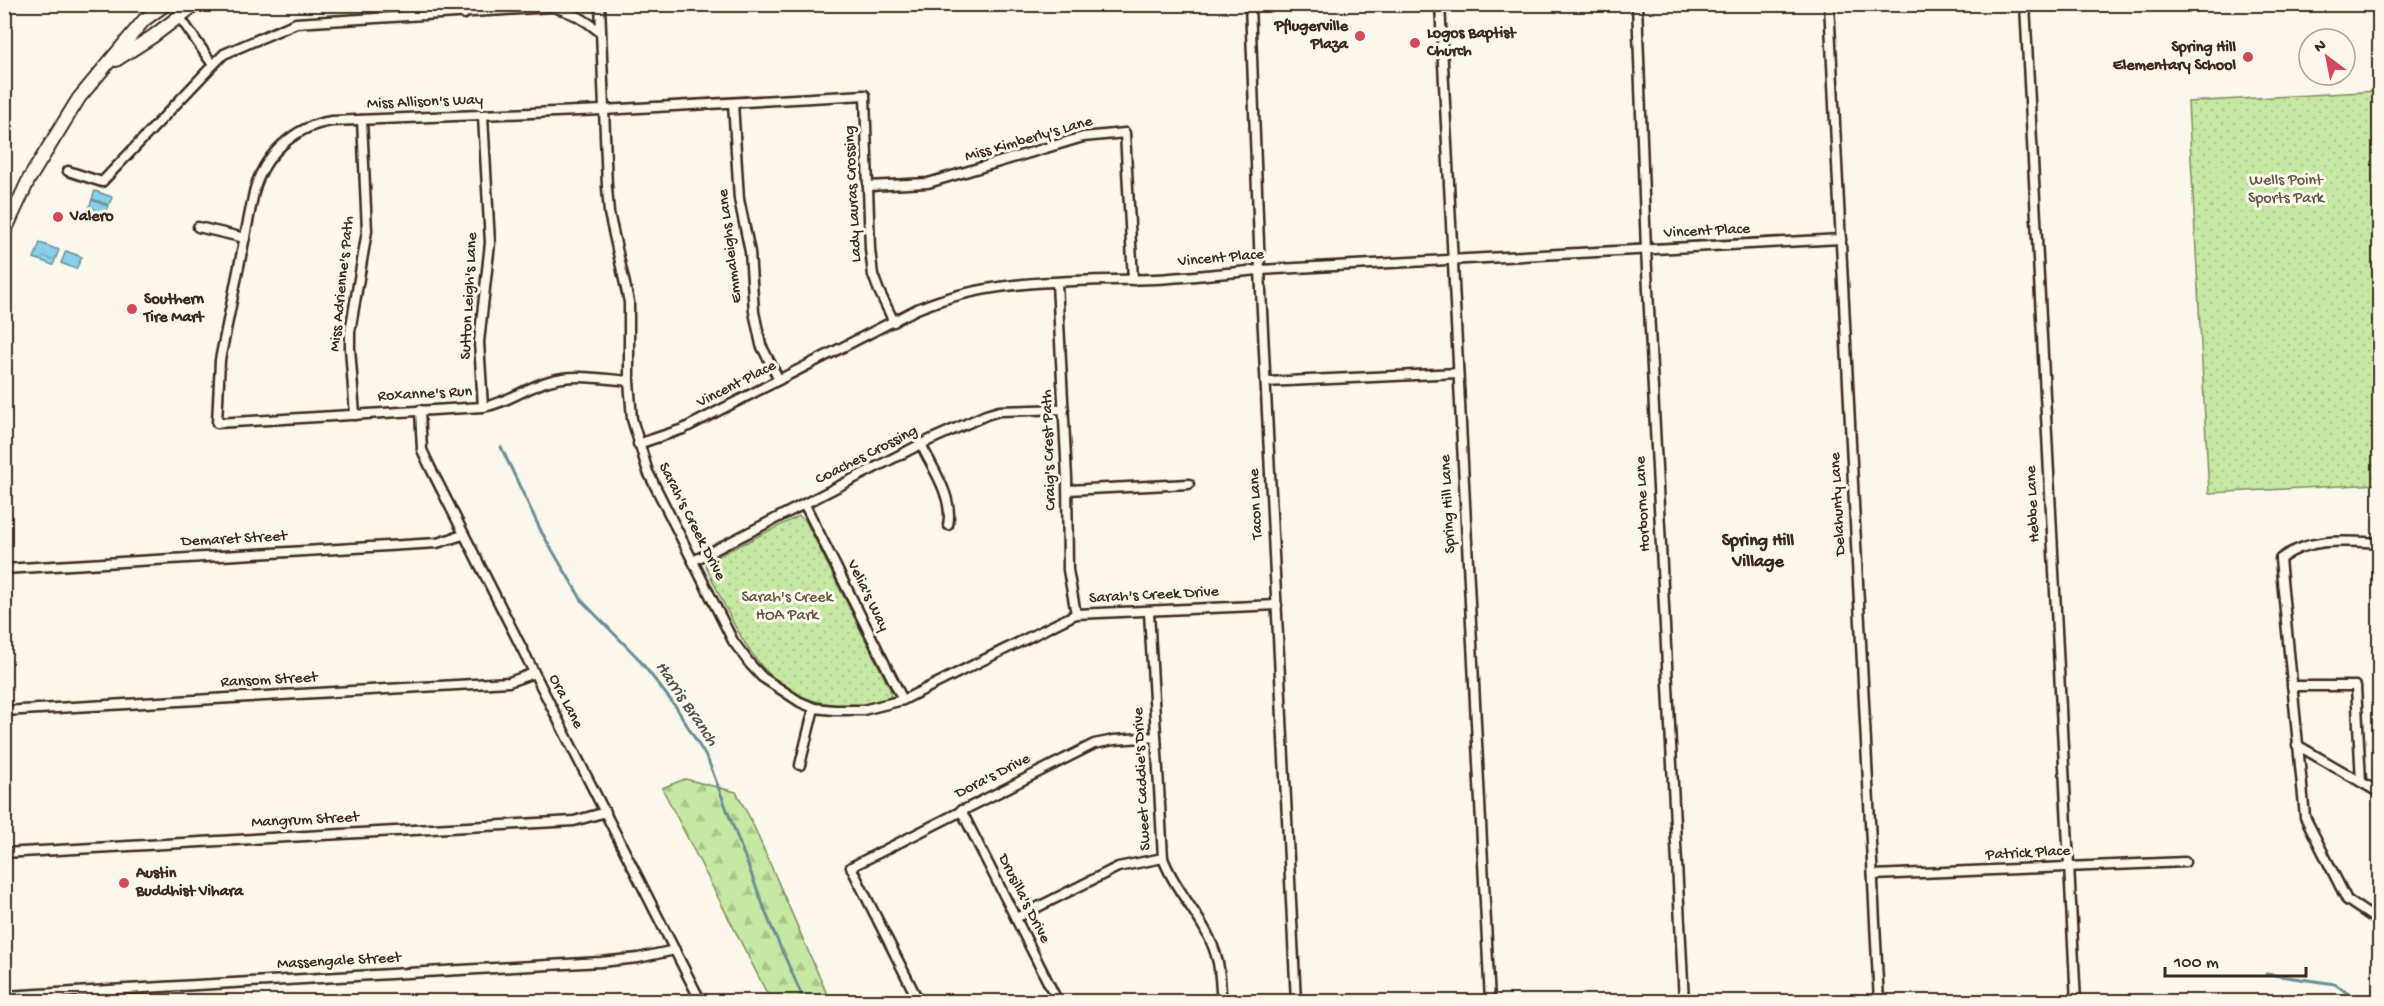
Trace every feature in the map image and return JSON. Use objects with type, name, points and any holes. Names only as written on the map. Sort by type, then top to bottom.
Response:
[{"type":"main road","points":[[4,233],[29,179],[78,98],[144,20],[166,4]]},
{"type":"main road","points":[[107,66],[152,37],[196,4]]},
{"type":"street","name":"Sarah's Creek Drive","points":[[600,4],[609,213],[629,302],[629,381],[632,419],[638,444],[648,472],[733,640],[762,677],[784,693],[814,708],[863,710],[903,700],[1076,615],[1277,605]]},
{"type":"street","name":"Tacon Lane","points":[[1250,4],[1260,270],[1296,1002]]},
{"type":"street","name":"Spring Hill Lane","points":[[1440,4],[1490,1002]]},
{"type":"street","name":"Horborne Lane","points":[[1637,4],[1646,250],[1684,1002]]},
{"type":"street","name":"Delahunty Lane","points":[[1829,4],[1880,1002]]},
{"type":"street","name":"Hebbe Lane","points":[[2025,4],[2067,867],[2076,1002]]},
{"type":"street","points":[[68,171],[102,182],[224,54],[296,23],[464,9],[551,6],[586,20],[600,32]]},
{"type":"street","points":[[179,16],[213,65]]},
{"type":"street","name":"Miss Allison's Way","points":[[218,423],[220,360],[257,180],[278,150],[293,136],[308,128],[325,122],[603,110],[865,95]]},
{"type":"street","name":"Lady Lauras Crossing","points":[[865,95],[873,275],[894,322]]},
{"type":"street","name":"Emmaleighs Lane","points":[[733,103],[739,199],[750,252],[754,312],[761,345],[779,380]]},
{"type":"street","name":"Sutton Leigh's Lane","points":[[483,116],[490,243],[479,342],[483,407]]},
{"type":"street","name":"Miss Adrienne's Path","points":[[355,415],[351,332],[367,231],[362,120]]},
{"type":"street","name":"Miss Kimberly's Lane","points":[[868,186],[928,183],[1083,137],[1125,133],[1133,279]]},
{"type":"street","points":[[198,227],[246,238]]},
{"type":"street","name":"Vincent Place","points":[[638,444],[683,429],[917,309],[954,295],[1012,285],[1192,277],[1260,270],[1841,239]]},
{"type":"street","name":"Craig's Crest Path","points":[[1057,283],[1068,490],[1068,570],[1076,615]]},
{"type":"street","points":[[1266,382],[1458,373]]},
{"type":"street","name":"Roxanne's Run","points":[[218,423],[483,407],[499,404],[547,381],[564,377],[629,381]]},
{"type":"street","name":"Coaches Crossing","points":[[693,561],[921,444],[992,412],[1064,409]]},
{"type":"street","name":"Ora Lane","points":[[420,410],[422,450],[701,1002]]},
{"type":"street","points":[[921,444],[949,502],[948,525]]},
{"type":"street","points":[[1068,490],[1189,484]]},
{"type":"street","name":"Velia's Way","points":[[805,504],[903,700]]},
{"type":"street","name":"Demaret Street","points":[[4,569],[437,543],[463,535]]},
{"type":"street","points":[[2379,543],[2328,541],[2291,551],[2280,559],[2305,817],[2348,900],[2379,922]]},
{"type":"street","name":"Sweet Caddie's Drive","points":[[1149,612],[1163,858],[1176,887],[1211,942],[1217,959],[1222,1002]]},
{"type":"street","name":"Ransom Street","points":[[4,711],[509,682],[534,673]]},
{"type":"street","points":[[2292,686],[2356,686],[2361,782]]},
{"type":"street","points":[[800,765],[814,708]]},
{"type":"street","name":"Dora's Drive","points":[[920,1002],[851,867],[1094,744],[1156,737]]},
{"type":"street","points":[[2297,745],[2379,793]]},
{"type":"street","name":"Drusilla's Drive","points":[[961,810],[1058,1002]]},
{"type":"street","name":"Mangrum Street","points":[[4,853],[574,821],[606,812]]},
{"type":"street","points":[[1016,918],[1118,867],[1163,858]]},
{"type":"street","name":"Patrick Place","points":[[1873,875],[2185,862]]},
{"type":"street","name":"Massengale Street","points":[[4,996],[601,962],[638,958],[675,950]]},
{"type":"green space","name":"Wells Point Sports Park","points":[[2379,91],[2379,484],[2209,493],[2188,102]]},
{"type":"green space","name":"Sarah's Creek HOA Park","points":[[799,516],[805,520],[890,689],[891,696],[882,702],[847,705],[818,702],[794,693],[774,679],[757,661],[743,640],[707,569],[706,565],[710,560]]},
{"type":"green space","points":[[685,779],[736,792],[751,820],[830,1001],[771,1001],[662,788]]},
{"type":"water","points":[[95,191],[112,197],[109,205],[92,199]]},
{"type":"water","points":[[92,200],[108,206],[105,214],[89,207]]},
{"type":"water","points":[[40,243],[59,250],[53,265],[34,258]]},
{"type":"water","points":[[66,251],[82,257],[76,269],[61,263]]},
{"type":"waterway","name":"Harris Branch","points":[[501,447],[542,533],[583,602],[637,657],[676,707],[708,760],[771,926],[805,1002]]},
{"type":"waterway","points":[[2266,974],[2335,984],[2360,1002]]},
{"type":"place","name":"Pflugerville Plaza","points":[[1360,36]]},
{"type":"place","name":"Logos Baptist Church","points":[[1415,43]]},
{"type":"place","name":"Spring Hill Elementary School","points":[[2248,57]]},
{"type":"place","name":"Valero","points":[[58,217]]},
{"type":"place","name":"Southern Tire Mart","points":[[132,309]]},
{"type":"place","name":"Austin Buddhist Vihara","points":[[124,883]]},
{"type":"district","name":"Spring Hill Village","points":[[1758,551]]}]
